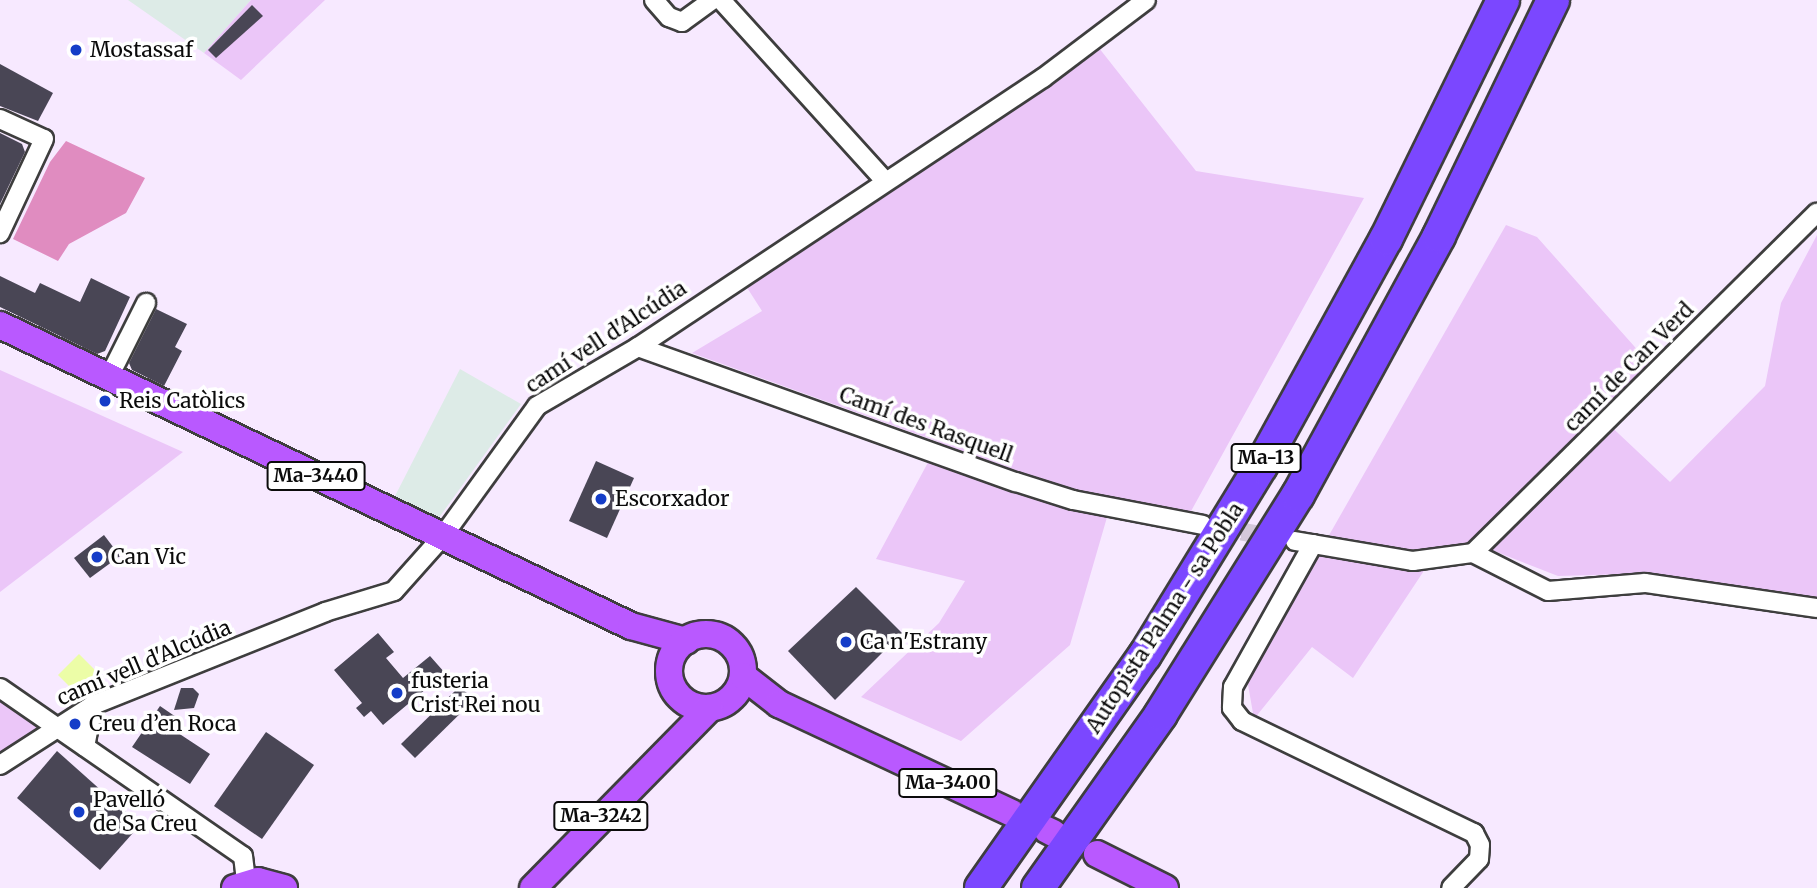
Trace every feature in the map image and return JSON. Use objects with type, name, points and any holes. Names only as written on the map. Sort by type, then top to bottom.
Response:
[{"type":"highway","name":"Autopista Palma - sa Pobla","points":[[981,888],[1145,655],[1261,466],[1386,239],[1503,0]]},
{"type":"highway","name":"Ma-13","points":[[1038,888],[1188,673],[1310,473],[1428,258],[1553,0]]},
{"type":"main road","name":"Ma-3440","points":[[0,325],[638,628],[679,651]]},
{"type":"main road","points":[[697,636],[722,638],[739,654],[739,686],[709,708],[687,703],[678,695],[672,684],[679,651],[697,636]]},
{"type":"main road","name":"Ma-3400","points":[[739,686],[1012,813]]},
{"type":"main road","points":[[670,744],[678,695]]},
{"type":"main road","name":"Ma-3242","points":[[533,888],[670,744],[709,708]]},
{"type":"main road","points":[[1097,854],[1165,888]]},
{"type":"main road","points":[[241,885],[268,882],[284,888]]},
{"type":"street","points":[[654,0],[669,18],[682,22],[712,0]]},
{"type":"street","points":[[721,0],[885,181]]},
{"type":"street","name":"camí vell d'Alcúdia","points":[[0,765],[55,726],[93,705],[325,612],[394,591],[443,536],[537,406],[638,347],[1042,78],[1146,0]]},
{"type":"street","points":[[0,119],[44,139],[0,233]]},
{"type":"street","name":"camí de Can Verd","points":[[1473,553],[1817,213]]},
{"type":"street","points":[[109,377],[146,303]]},
{"type":"street","name":"Camí des Rasquell","points":[[638,347],[1073,500],[1203,525]]},
{"type":"street","points":[[1451,888],[1479,859],[1480,845],[1474,833],[1242,721],[1232,708],[1233,687],[1304,543],[1413,561],[1473,553],[1548,591],[1645,583],[1817,608]]},
{"type":"street","points":[[0,688],[243,856],[241,885]]},
{"type":"street","points":[[85,747],[93,705]]},
{"type":"shaded area","points":[[128,0],[251,0],[204,53]]},
{"type":"shaded area","points":[[251,0],[325,0],[241,80],[204,53]]},
{"type":"shaded area","points":[[1099,48],[1196,171],[1364,198],[1190,513],[1112,500],[1070,645],[961,741],[861,697],[939,623],[965,581],[876,559],[939,442],[692,353],[762,311],[746,286]]},
{"type":"shaded area","points":[[66,141],[145,178],[126,213],[69,244],[58,261],[13,239],[50,162]]},
{"type":"shaded area","points":[[1506,225],[1537,237],[1650,364],[1602,418],[1670,482],[1765,386],[1781,303],[1817,235],[1817,598],[1626,574],[1558,576],[1474,543],[1437,551],[1353,678],[1312,647],[1254,719],[1247,679]]},
{"type":"shaded area","points":[[460,369],[521,404],[438,519],[394,498]]},
{"type":"shaded area","points":[[0,370],[183,452],[0,592]]},
{"type":"shaded area","points":[[79,654],[100,675],[79,696],[58,675]]},
{"type":"shaded area","points":[[0,693],[47,727],[0,760]]},
{"type":"building","points":[[252,5],[263,16],[216,58],[208,50]]},
{"type":"building","points":[[0,64],[53,93],[38,121],[0,106]]},
{"type":"building","points":[[0,133],[22,144],[25,152],[0,204]]},
{"type":"building","points":[[0,276],[35,293],[40,283],[80,302],[91,278],[130,297],[105,351],[97,354],[0,307]]},
{"type":"building","points":[[156,309],[187,324],[175,347],[182,351],[164,386],[132,370],[129,363]]},
{"type":"building","name":"Escorxador","points":[[596,461],[634,478],[607,538],[569,521]]},
{"type":"building","name":"Can Vic","points":[[104,535],[120,556],[90,578],[74,558]]},
{"type":"building","name":"Ca n'Estrany","points":[[856,587],[902,633],[835,700],[788,651]]},
{"type":"building","points":[[378,633],[394,652],[386,658],[403,678],[430,656],[445,673],[383,725],[371,711],[364,717],[356,708],[362,703],[334,670]]},
{"type":"building","points":[[459,687],[475,699],[415,758],[401,744]]},
{"type":"building","points":[[181,688],[193,688],[199,694],[194,708],[174,710]]},
{"type":"building","points":[[160,706],[176,717],[169,727],[210,754],[190,784],[132,747]]},
{"type":"building","points":[[266,732],[314,765],[262,839],[214,806]]},
{"type":"building","name":"Pavelló de Sa Creu","points":[[57,751],[140,825],[100,870],[17,798]]},
{"type":"tunnel","points":[[1215,527],[1278,538]]},
{"type":"place","name":"Mostassaf","points":[[76,50]]},
{"type":"place","name":"Reis Catòlics","points":[[105,401]]},
{"type":"place","name":"Escorxador","points":[[601,499]]},
{"type":"place","name":"Can Vic","points":[[97,557]]},
{"type":"place","name":"Ca n'Estrany","points":[[846,642]]},
{"type":"place","name":"fusteria Crist Rei nou","points":[[397,693]]},
{"type":"place","name":"Creu d’en Roca","points":[[75,724]]},
{"type":"place","name":"Pavelló de Sa Creu","points":[[79,812]]}]
